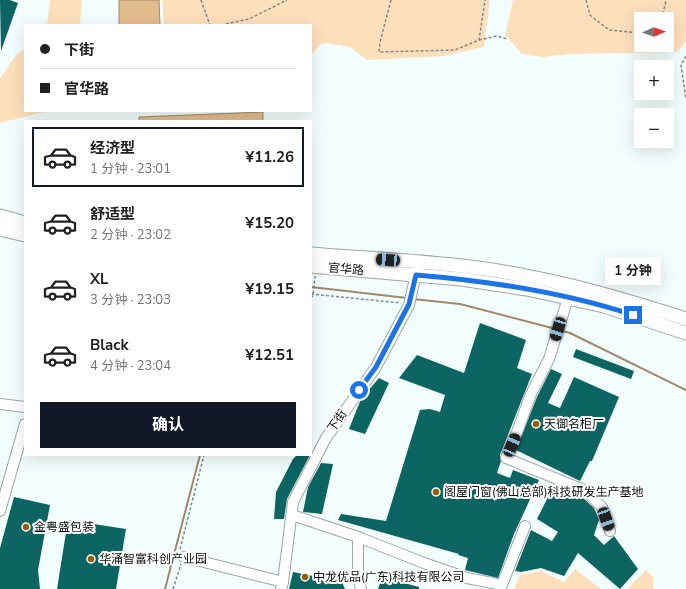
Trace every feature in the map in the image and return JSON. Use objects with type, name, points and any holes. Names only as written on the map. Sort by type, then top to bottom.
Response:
[{"type":"main road","points":[[0,216],[24,223]]},
{"type":"main road","points":[[0,229],[24,235]]},
{"type":"main road","name":"官华路","points":[[312,254],[417,269],[460,279],[528,289],[620,311],[686,333]]},
{"type":"main road","name":"官华路","points":[[314,266],[417,269],[462,266],[530,277],[609,295],[686,319]]},
{"type":"street","name":"下街","points":[[282,585],[293,502],[326,438],[376,367],[409,304],[417,269]]},
{"type":"street","points":[[568,298],[549,359],[531,394],[506,458],[586,491],[602,507],[610,531]]},
{"type":"street","points":[[0,404],[24,407]]},
{"type":"street","points":[[0,511],[24,427]]},
{"type":"street","points":[[292,515],[358,537],[467,578],[502,585],[525,526]]},
{"type":"street","points":[[358,537],[358,577],[361,589]]},
{"type":"street","points":[[182,557],[282,585]]},
{"type":"path","points":[[200,0],[210,24]]},
{"type":"path","points":[[226,24],[249,19],[287,0]]},
{"type":"path","points":[[391,0],[380,42],[379,52],[455,50],[479,40],[497,36],[508,39]]},
{"type":"path","points":[[479,40],[485,0]]},
{"type":"path","points":[[586,0],[590,15],[609,30],[634,32]]},
{"type":"path","points":[[663,12],[666,0]]},
{"type":"path","points":[[686,56],[681,65],[686,99]]},
{"type":"path","points":[[314,266],[312,294],[409,304]]},
{"type":"path","points":[[173,589],[182,557],[204,456]]},
{"type":"shaded area","points":[[50,0],[82,0],[80,24],[47,24]]},
{"type":"shaded area","points":[[119,0],[159,0],[160,24],[119,24]]},
{"type":"shaded area","points":[[162,0],[490,0],[484,47],[443,56],[367,60],[350,47],[327,43],[321,44],[312,54],[312,24],[164,24]]},
{"type":"shaded area","points":[[513,0],[686,0],[686,41],[677,52],[571,54],[542,57],[522,54],[505,35]]},
{"type":"shaded area","points":[[24,50],[24,112],[46,112],[0,123],[0,79],[16,55]]},
{"type":"shaded area","points":[[263,112],[263,120],[139,120],[139,117]]},
{"type":"shaded area","points":[[575,569],[601,589],[514,589],[520,575],[541,571],[564,582]]},
{"type":"shaded area","points":[[646,570],[653,577],[653,589],[627,589]]},
{"type":"building","points":[[0,0],[10,0],[18,3],[1,51]]},
{"type":"building","points":[[480,323],[526,340],[517,368],[532,374],[500,455],[501,461],[497,473],[510,478],[513,470],[539,480],[514,534],[498,578],[465,570],[468,558],[458,555],[459,554],[338,520],[341,514],[386,521],[420,410],[430,409],[440,412],[445,395],[399,378],[417,355],[464,373]]},
{"type":"building","points":[[576,349],[634,371],[631,379],[573,357]]},
{"type":"building","points":[[551,369],[562,374],[548,403],[560,408],[574,377],[619,397],[592,461],[590,461],[580,481],[516,450],[537,397]]},
{"type":"building","points":[[379,378],[389,383],[365,434],[349,429],[361,399]]},
{"type":"building","points":[[296,456],[309,456],[287,499],[284,519],[274,519],[276,492]]},
{"type":"building","points":[[321,463],[333,464],[322,514],[303,512],[308,487]]},
{"type":"building","points":[[554,485],[582,497],[594,508],[599,520],[594,535],[604,545],[614,536],[638,569],[620,589],[578,553],[564,576],[541,568],[521,572],[515,571],[531,530],[552,541],[558,532],[537,519]]},
{"type":"building","name":"金粤盛包装","points":[[14,497],[50,505],[38,570],[40,589],[0,589],[0,548]]},
{"type":"building","name":"华涌智富科创产业园","points":[[68,520],[126,529],[116,589],[57,589]]},
{"type":"building","name":"中龙优品(广东)科技有限公司","points":[[293,572],[342,582],[345,589],[289,589]]},
{"type":"building","points":[[382,577],[419,587],[419,589],[378,589]]},
{"type":"waterway","points":[[312,287],[407,298]]},
{"type":"waterway","points":[[413,299],[460,304],[556,329]]},
{"type":"waterway","points":[[562,331],[570,333],[686,390]]},
{"type":"waterway","points":[[165,589],[200,456]]},
{"type":"place","name":"天御名柜厂","points":[[536,424]]},
{"type":"place","name":"阁屋门窗(佛山总部)科技研发生产基地","points":[[436,492]]},
{"type":"place","name":"金粤盛包装","points":[[26,527]]},
{"type":"place","name":"华涌智富科创产业园","points":[[91,559]]},
{"type":"place","name":"中龙优品(广东)科技有限公司","points":[[305,577]]},
{"type":"route","points":[[359,390],[376,367],[409,304],[416,275],[460,279],[528,289],[604,306],[633,315]]}]
